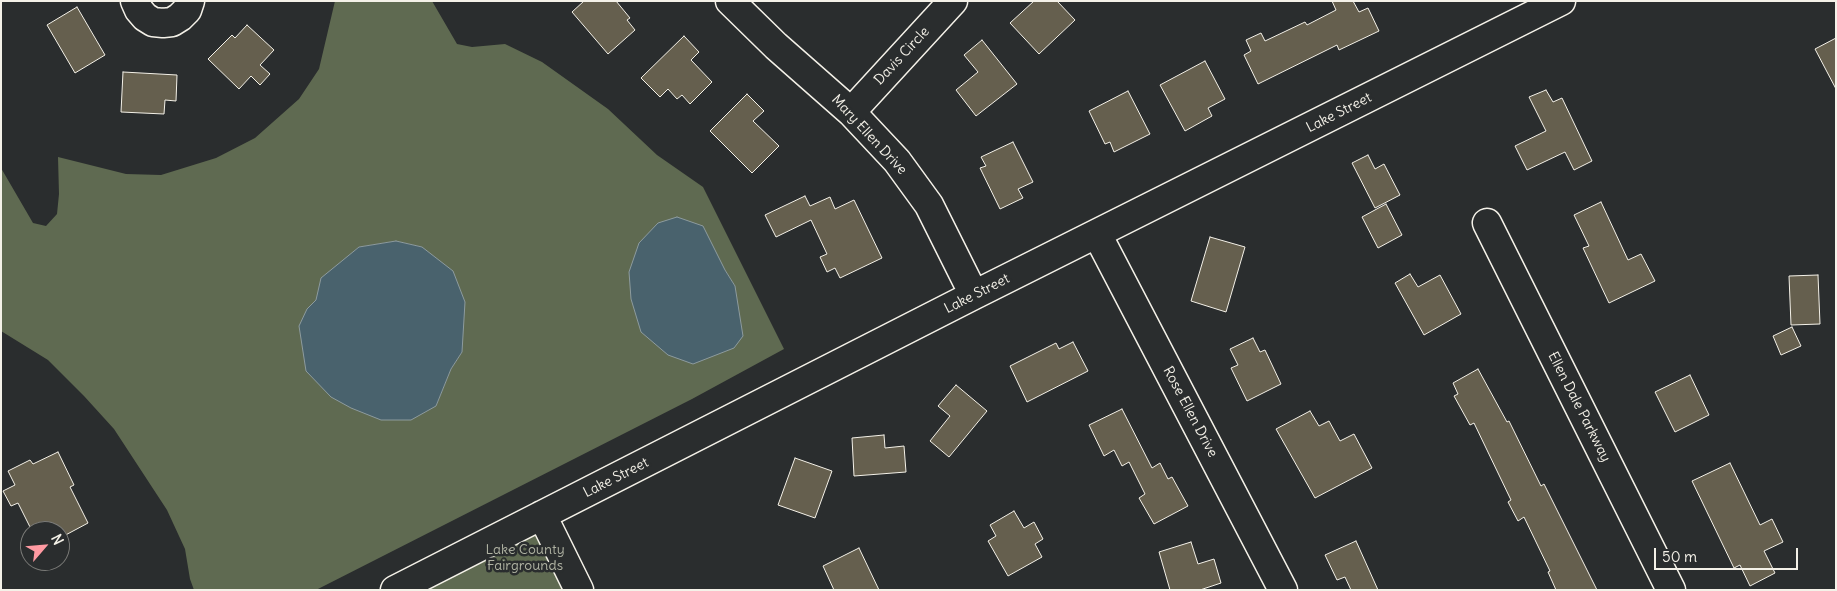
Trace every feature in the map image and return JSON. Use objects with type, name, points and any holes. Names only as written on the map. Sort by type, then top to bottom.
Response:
[{"type":"street","points":[[134,1],[145,17],[153,22],[163,23],[172,22],[180,17],[190,1]]},
{"type":"street","name":"Mary Ellen Drive","points":[[730,1],[776,46],[851,112],[897,161],[929,205],[974,295]]},
{"type":"street","name":"Davis Circle","points":[[851,112],[953,1]]},
{"type":"street","name":"Lake Street","points":[[395,590],[974,295],[1561,1]]},
{"type":"street","name":"Ellen Dale Parkway","points":[[1487,223],[1671,590]]},
{"type":"street","name":"Rose Ellen Drive","points":[[1097,234],[1283,590]]},
{"type":"street","points":[[542,515],[579,590]]},
{"type":"green space","points":[[335,1],[432,1],[457,44],[472,47],[505,44],[542,62],[608,109],[657,155],[703,187],[784,349],[692,399],[316,590],[194,590],[190,579],[185,549],[167,510],[114,429],[48,360],[1,331],[1,168],[33,223],[46,226],[57,214],[59,194],[58,157],[126,174],[161,175],[216,158],[255,138],[299,99],[319,69]],"holes":[[[677,217],[725,270],[735,286]],[[396,241],[422,247],[462,352],[451,369],[436,406],[307,309],[316,300],[341,263],[359,247]]]},
{"type":"green space","name":"Lake County Fairgrounds","points":[[540,514],[578,590],[391,590]]},
{"type":"water","points":[[677,217],[703,226],[735,286],[743,336],[734,348],[693,364],[668,355],[641,332],[631,299],[629,272],[639,243],[658,223]]},
{"type":"water","points":[[396,241],[422,247],[453,271],[465,302],[462,352],[451,369],[436,406],[411,420],[381,420],[351,408],[331,397],[306,371],[299,326],[307,309],[316,300],[321,278],[359,247]]},
{"type":"building","points":[[584,1],[616,1],[630,18],[627,20],[635,30],[608,54],[572,12]]},
{"type":"building","points":[[1034,1],[1057,1],[1075,20],[1039,54],[1010,23]]},
{"type":"building","points":[[1332,1],[1353,1],[1359,12],[1368,8],[1379,31],[1339,50],[1337,45],[1258,84],[1244,55],[1251,51],[1246,40],[1261,33],[1265,41],[1305,22],[1307,25],[1336,10]]},
{"type":"building","points":[[77,7],[105,55],[75,73],[47,25]]},
{"type":"building","points":[[247,25],[274,50],[260,65],[270,74],[260,85],[251,76],[239,89],[208,59],[232,35],[235,38]]},
{"type":"building","points":[[684,36],[699,52],[691,60],[712,82],[690,104],[682,95],[677,99],[668,89],[660,97],[641,78]]},
{"type":"building","points":[[1836,38],[1836,89],[1815,49]]},
{"type":"building","points":[[982,40],[1017,84],[976,116],[956,90],[978,72],[964,55]]},
{"type":"building","points":[[1205,61],[1225,99],[1208,108],[1212,116],[1185,131],[1160,85]]},
{"type":"building","points":[[123,72],[177,75],[176,101],[165,100],[164,114],[121,112]]},
{"type":"building","points":[[1546,90],[1553,102],[1562,98],[1592,161],[1574,170],[1565,152],[1527,170],[1515,146],[1546,131],[1529,97]]},
{"type":"building","points":[[1128,91],[1150,134],[1114,152],[1110,142],[1105,144],[1089,111]]},
{"type":"building","points":[[747,94],[764,111],[753,121],[779,146],[752,173],[710,131]]},
{"type":"building","points":[[1013,142],[1033,182],[1018,189],[1023,198],[1000,209],[980,168],[986,166],[981,157]]},
{"type":"building","points":[[1368,155],[1375,169],[1384,164],[1400,195],[1375,208],[1352,163]]},
{"type":"building","points":[[805,196],[810,206],[830,197],[835,209],[854,200],[882,258],[840,278],[835,268],[827,272],[820,257],[827,254],[811,220],[776,237],[765,215]]},
{"type":"building","points":[[1601,202],[1628,260],[1641,254],[1655,281],[1609,303],[1583,248],[1589,246],[1574,215]]},
{"type":"building","points":[[1386,204],[1402,235],[1378,248],[1362,217]]},
{"type":"building","points":[[1210,237],[1245,247],[1226,312],[1191,301]]},
{"type":"building","points":[[1410,274],[1418,287],[1440,275],[1461,314],[1424,335],[1395,283]]},
{"type":"building","points":[[1818,275],[1820,324],[1791,325],[1789,276]]},
{"type":"building","points":[[1792,327],[1801,346],[1781,355],[1773,336]]},
{"type":"building","points":[[1253,338],[1260,352],[1265,350],[1281,384],[1247,401],[1231,368],[1238,365],[1230,349]]},
{"type":"building","points":[[1073,342],[1088,371],[1027,402],[1010,366],[1056,343],[1059,349]]},
{"type":"building","points":[[1478,369],[1507,422],[1509,421],[1541,486],[1544,484],[1597,590],[1556,590],[1548,572],[1550,571],[1524,517],[1518,521],[1508,502],[1511,500],[1474,423],[1470,425],[1454,396],[1458,394],[1453,383]]},
{"type":"building","points":[[1690,375],[1709,415],[1675,432],[1655,392]]},
{"type":"building","points":[[956,385],[987,411],[949,457],[930,441],[950,416],[938,406]]},
{"type":"building","points":[[1122,409],[1152,468],[1160,463],[1168,479],[1172,477],[1188,506],[1154,524],[1139,498],[1145,494],[1129,462],[1122,466],[1114,450],[1104,456],[1089,425]]},
{"type":"building","points":[[1310,411],[1319,426],[1329,421],[1340,441],[1354,434],[1372,468],[1315,498],[1276,429]]},
{"type":"building","points":[[884,435],[885,448],[904,446],[906,472],[854,476],[852,438]]},
{"type":"building","points":[[58,452],[74,485],[70,487],[88,523],[70,533],[70,521],[27,521],[18,503],[11,506],[3,491],[15,485],[8,471],[30,460],[33,464]]},
{"type":"building","points":[[795,458],[832,471],[815,518],[778,505]]},
{"type":"building","points":[[1730,463],[1760,525],[1772,519],[1783,542],[1764,551],[1775,573],[1750,586],[1740,565],[1734,568],[1692,481]]},
{"type":"building","points":[[1014,511],[1024,528],[1034,522],[1043,539],[1035,544],[1042,557],[1008,576],[988,541],[996,536],[990,525]]},
{"type":"building","points":[[1356,541],[1378,590],[1351,590],[1345,577],[1337,580],[1325,555]]},
{"type":"building","points":[[1191,542],[1198,564],[1214,559],[1221,583],[1200,590],[1170,590],[1159,552]]},
{"type":"building","points":[[859,548],[879,590],[834,590],[823,566]]}]
